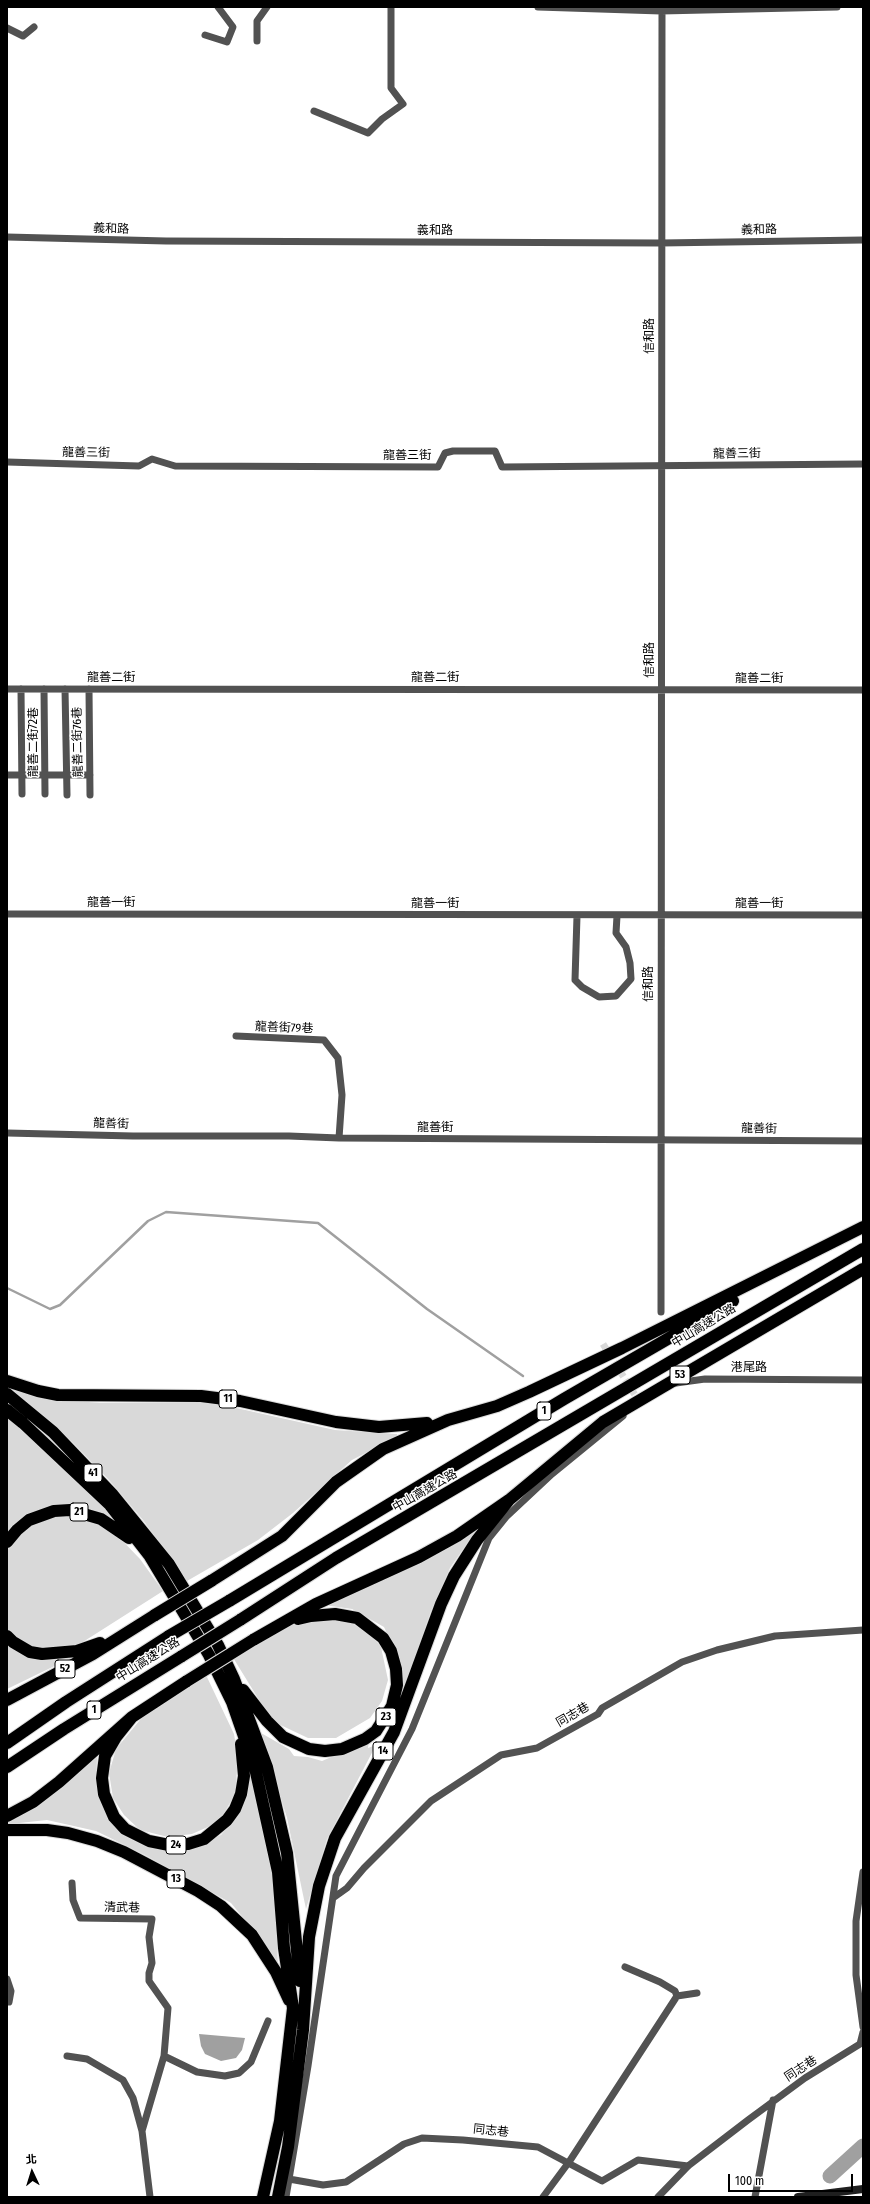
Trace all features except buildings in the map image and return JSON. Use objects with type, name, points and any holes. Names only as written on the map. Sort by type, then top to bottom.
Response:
[{"type":"highway","points":[[7,1636],[13,1642],[30,1652],[42,1654],[77,1651],[122,1635],[282,1536],[336,1482],[358,1465],[383,1449],[448,1420],[497,1406],[529,1392],[622,1348],[863,1227]]},
{"type":"highway","name":"中山高速公路","points":[[7,1742],[169,1636],[564,1399],[863,1227]]},
{"type":"highway","name":"中山高速公路","points":[[7,1767],[64,1729],[240,1620],[336,1558],[863,1249]]},
{"type":"highway","name":"53","points":[[510,1500],[602,1422],[863,1269]]},
{"type":"highway","name":"11","points":[[7,1381],[38,1391],[58,1395],[86,1396],[168,1394],[209,1397],[240,1401],[336,1422],[379,1427],[409,1426],[448,1420]]},
{"type":"highway","name":"41","points":[[7,1394],[53,1432],[89,1469],[113,1495],[169,1564],[218,1645],[234,1679]]},
{"type":"highway","points":[[7,1410],[110,1505],[149,1555],[209,1656],[232,1702],[255,1768],[278,1872],[284,1948],[293,2008],[280,2121],[263,2197]]},
{"type":"highway","points":[[7,1816],[32,1802],[59,1782],[132,1717],[187,1681],[281,1624],[341,1592],[419,1557],[457,1536],[510,1500]]},
{"type":"highway","name":"14","points":[[304,2018],[306,1964],[314,1909],[319,1886],[335,1838],[394,1732],[440,1604],[454,1576],[477,1540],[510,1500]]},
{"type":"highway","name":"21","points":[[7,1542],[17,1530],[29,1520],[54,1511],[70,1510],[101,1519],[112,1524],[149,1555]]},
{"type":"highway","name":"23","points":[[234,1679],[267,1722],[283,1737],[309,1750],[325,1751],[342,1749],[365,1739],[376,1731],[392,1706],[397,1686],[396,1669],[391,1651],[382,1638],[357,1618],[335,1614],[311,1616],[281,1624]]},
{"type":"highway","name":"52","points":[[7,1700],[79,1661],[122,1635]]},
{"type":"highway","points":[[234,1679],[267,1767],[287,1853],[304,2018],[288,2147],[278,2197]]},
{"type":"highway","name":"24","points":[[132,1717],[116,1737],[105,1756],[102,1778],[104,1794],[108,1806],[114,1817],[125,1829],[137,1836],[149,1841],[169,1845],[188,1844],[204,1838],[217,1830],[235,1809],[241,1794],[244,1776],[243,1753],[232,1702]]},
{"type":"highway","name":"13","points":[[7,1830],[47,1830],[68,1833],[97,1841],[124,1852],[198,1891],[221,1906],[252,1935],[276,1972],[293,2008]]},
{"type":"street","points":[[205,35],[227,42],[233,28],[218,7]]},
{"type":"street","points":[[257,41],[257,22],[267,7]]},
{"type":"street","points":[[314,111],[368,133],[382,119],[403,104],[391,88],[392,7]]},
{"type":"street","points":[[538,7],[662,9],[837,7]]},
{"type":"street","name":"信和路","points":[[661,1312],[660,916],[662,9]]},
{"type":"street","points":[[7,28],[23,36],[34,28]]},
{"type":"street","name":"義和路","points":[[7,237],[166,241],[661,243],[863,240]]},
{"type":"street","name":"龍善三街","points":[[7,462],[139,466],[152,459],[175,466],[438,467],[445,453],[494,451],[502,467],[863,464]]},
{"type":"street","name":"龍善二街","points":[[7,689],[863,690]]},
{"type":"street","name":"龍善二街72巷","points":[[20,689],[22,794]]},
{"type":"street","name":"龍善二街72巷","points":[[44,689],[45,794]]},
{"type":"street","name":"龍善二街76巷","points":[[65,689],[67,795]]},
{"type":"street","name":"龍善二街76巷","points":[[89,689],[90,795]]},
{"type":"street","points":[[7,775],[90,775]]},
{"type":"street","name":"龍善一街","points":[[7,914],[577,916],[863,915]]},
{"type":"street","points":[[577,916],[575,980],[582,987],[599,997],[616,996],[631,979],[630,962],[626,947],[616,933],[616,916]]},
{"type":"street","name":"龍善街79巷","points":[[236,1036],[324,1040],[338,1058],[342,1095],[339,1138]]},
{"type":"street","name":"龍善街","points":[[7,1133],[133,1136],[660,1139],[863,1142]]},
{"type":"street","name":"港尾路","points":[[333,1898],[336,1876],[412,1729],[490,1538],[506,1517],[552,1474],[599,1434],[676,1383],[687,1380],[863,1380]]},
{"type":"street","name":"同志巷","points":[[333,1898],[347,1888],[364,1868],[431,1800],[501,1755],[537,1748],[598,1714],[602,1708],[682,1662],[717,1650],[775,1636],[863,1630]]},
{"type":"street","points":[[863,1872],[856,1921],[856,1975],[863,2026]]},
{"type":"street","name":"清武巷","points":[[72,1883],[73,1900],[80,1918],[152,1919],[149,1936],[152,1964],[149,1973],[149,1982],[168,2008],[164,2056],[142,2131],[150,2197]]},
{"type":"street","points":[[286,2197],[308,2066],[333,1898]]},
{"type":"street","points":[[625,1967],[660,1982],[675,1991],[677,1996]]},
{"type":"street","points":[[7,1979],[11,1991],[9,2002],[7,2002]]},
{"type":"street","points":[[543,2197],[569,2162],[677,1996],[697,1993]]},
{"type":"street","points":[[164,2056],[197,2072],[225,2076],[239,2074],[251,2062],[268,2021]]},
{"type":"street","name":"同志巷","points":[[658,2197],[688,2166],[773,2100],[860,2044],[863,2032]]},
{"type":"street","points":[[67,2056],[87,2059],[123,2080],[133,2098],[142,2131]]},
{"type":"street","points":[[755,2197],[773,2100]]},
{"type":"street","name":"同志巷","points":[[289,2179],[323,2184],[346,2182],[404,2144],[422,2138],[538,2147],[569,2162],[602,2181],[638,2160],[688,2166]]},
{"type":"street","points":[[798,2197],[863,2189]]},
{"type":"shaded area","points":[[11,1388],[39,1398],[100,1403],[214,1403],[335,1430],[397,1434],[397,1437],[352,1460],[293,1513],[258,1540],[187,1581],[143,1520],[109,1480],[71,1441],[9,1390]]},
{"type":"shaded area","points":[[7,1416],[101,1503],[113,1518],[110,1520],[51,1511],[7,1538]]},
{"type":"shaded area","points":[[65,1515],[88,1518],[114,1532],[140,1559],[163,1591],[75,1647],[34,1650],[7,1635],[7,1550],[23,1530],[47,1518]]},
{"type":"shaded area","points":[[477,1529],[450,1568],[431,1611],[405,1686],[402,1685],[399,1660],[384,1627],[352,1609],[324,1605]]},
{"type":"shaded area","points":[[342,1617],[372,1636],[381,1647],[388,1680],[382,1701],[370,1718],[336,1738],[308,1738],[272,1721],[232,1656],[288,1624]]},
{"type":"shaded area","points":[[7,1642],[32,1657],[65,1661],[7,1689]]},
{"type":"shaded area","points":[[206,1675],[234,1734],[238,1758],[235,1794],[219,1822],[192,1834],[168,1837],[140,1830],[124,1815],[113,1798],[109,1773],[116,1749],[153,1704]]},
{"type":"shaded area","points":[[261,1733],[289,1749],[294,1756],[308,1757],[322,1761],[369,1741],[368,1748],[376,1745],[327,1839],[306,1909],[287,1818]]},
{"type":"shaded area","points":[[93,1756],[97,1758],[96,1786],[102,1806],[119,1830],[189,1848],[221,1835],[241,1811],[248,1775],[251,1774],[275,1890],[278,1968],[270,1951],[231,1903],[145,1855],[96,1831],[47,1820],[10,1824],[8,1820]]},
{"type":"shaded area","points":[[199,2034],[245,2038],[242,2050],[236,2058],[221,2061],[205,2054],[201,2046]]},
{"type":"waterway","points":[[7,1288],[50,1309],[60,1305],[148,1221],[166,1212],[318,1223],[427,1309],[523,1376]]},
{"type":"waterway","points":[[830,2176],[863,2146]]},
{"type":"tunnel","points":[[603,1344],[640,1403]]}]
